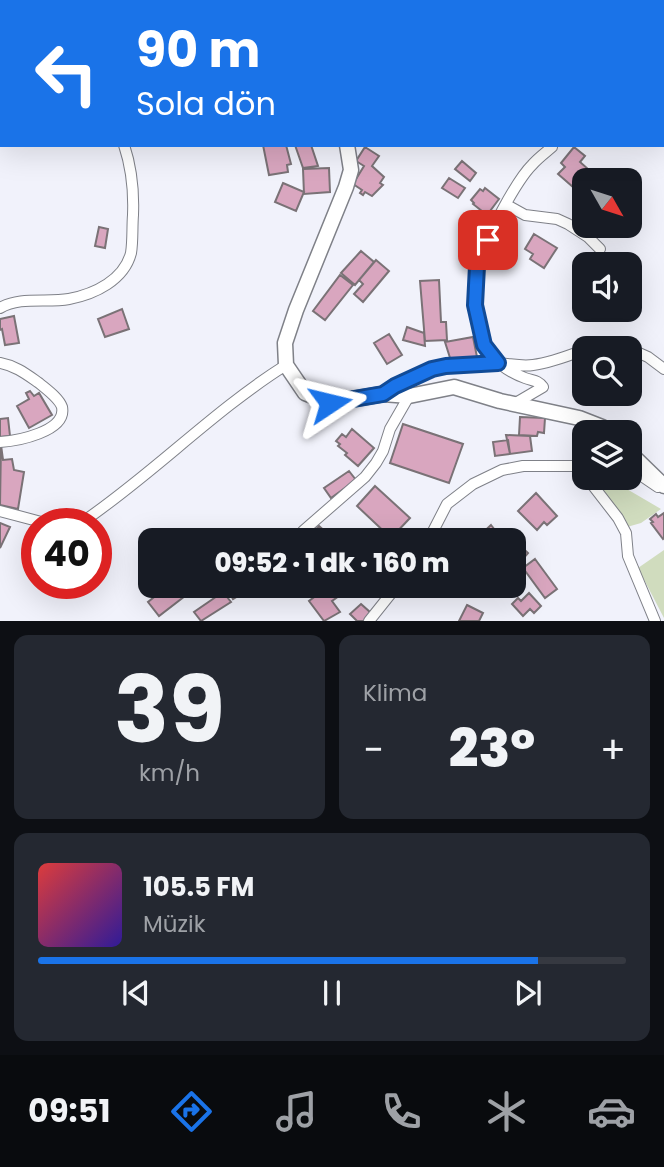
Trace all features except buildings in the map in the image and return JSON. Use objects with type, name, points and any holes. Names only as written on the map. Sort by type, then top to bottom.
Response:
[{"type":"street","points":[[0,308],[23,301],[81,296],[113,281],[122,271],[130,254],[134,186],[124,147]]},
{"type":"street","points":[[347,147],[351,170],[285,344],[286,365],[305,393],[330,403],[383,394],[409,396],[454,387],[584,420]]},
{"type":"street","points":[[513,404],[543,387],[539,382],[514,373],[498,363],[484,345],[475,305],[477,266],[507,205],[532,164],[552,147]]},
{"type":"street","points":[[507,205],[525,215],[557,219],[568,224],[600,249]]},
{"type":"street","points":[[383,394],[432,369],[498,363],[530,366],[572,353]]},
{"type":"street","points":[[642,354],[664,369]]},
{"type":"street","points":[[0,363],[19,369],[49,392],[62,407],[60,416],[53,425],[40,433],[25,440],[0,442]]},
{"type":"street","points":[[100,508],[173,453],[241,396],[286,365]]},
{"type":"street","points":[[306,528],[365,477],[376,463],[390,429],[409,396]]},
{"type":"street","points":[[435,528],[447,504],[473,484],[502,470],[523,466],[572,470]]},
{"type":"street","points":[[642,466],[664,489]]},
{"type":"street","points":[[642,475],[664,489]]},
{"type":"street","points":[[597,490],[626,533],[628,556],[655,621]]},
{"type":"street","points":[[0,511],[21,516]]},
{"type":"street","points":[[369,621],[387,598]]},
{"type":"green space","points":[[602,490],[629,490],[661,509],[641,523],[627,527]]},
{"type":"green space","points":[[664,550],[664,618],[638,568]]},
{"type":"route","points":[[330,403],[383,394],[432,369],[498,363],[484,345],[475,305],[477,266],[488,240]]}]
